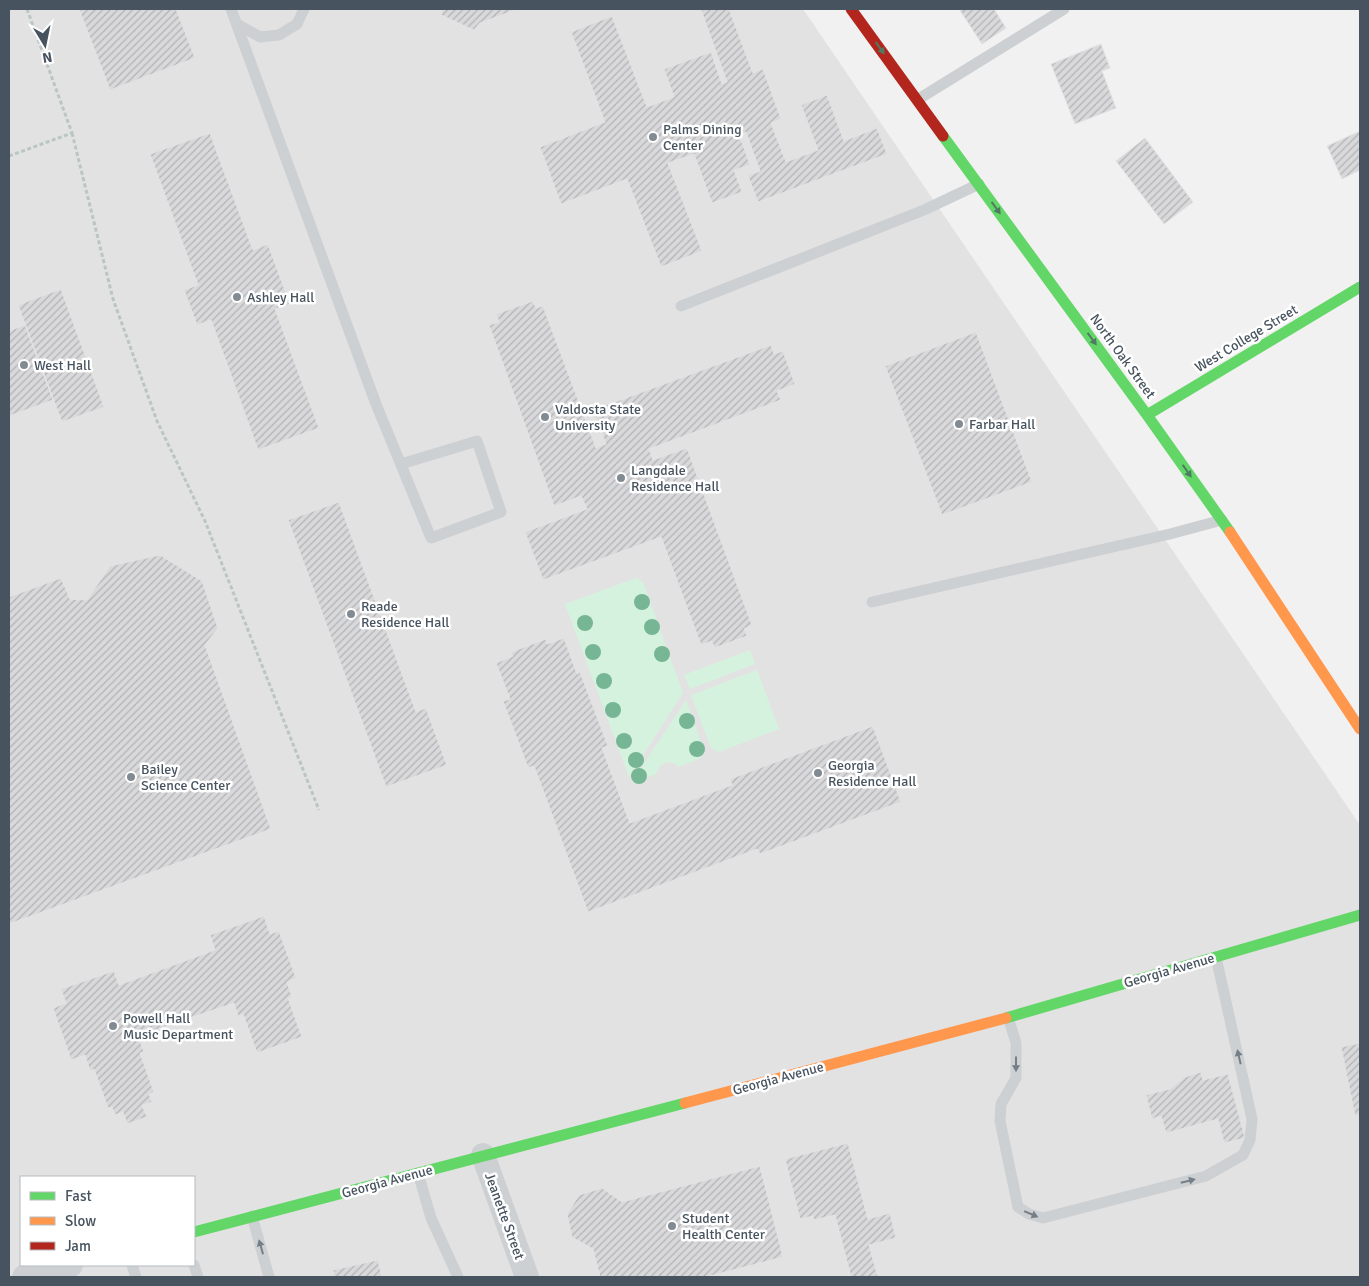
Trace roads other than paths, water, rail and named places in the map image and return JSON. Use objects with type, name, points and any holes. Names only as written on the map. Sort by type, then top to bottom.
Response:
[{"type":"street","name":"North Oak Street","points":[[851,9],[1222,520],[1360,729]]},
{"type":"street","name":"West College Street","points":[[1147,415],[1360,287]]},
{"type":"street","name":"Georgia Avenue","points":[[195,1232],[1008,1017],[1360,915]]},
{"type":"street","name":"Jeanette Street","points":[[483,1155],[528,1277]]},
{"type":"street","points":[[24,1277],[67,1266]]},
{"type":"lane","points":[[231,9],[376,404],[431,538],[501,512],[477,440],[401,464]]},
{"type":"lane","points":[[237,24],[260,37],[279,35],[297,24],[304,9]]},
{"type":"lane","points":[[917,100],[1064,9]]},
{"type":"lane","points":[[681,306],[924,210],[979,184]]},
{"type":"lane","points":[[872,602],[1161,536],[1222,520]]},
{"type":"lane","points":[[1008,1017],[1016,1043],[1016,1078],[1002,1104],[1000,1121],[1018,1207],[1029,1214],[1043,1218],[1206,1176],[1243,1155],[1250,1140],[1252,1119],[1216,956]]},
{"type":"lane","points":[[418,1173],[431,1218],[458,1277]]},
{"type":"lane","points":[[252,1216],[269,1277]]},
{"type":"place","name":"Palms Dining Center","points":[[653,137]]},
{"type":"place","name":"Ashley Hall","points":[[237,297]]},
{"type":"place","name":"West Hall","points":[[24,365]]},
{"type":"place","name":"Valdosta State University","points":[[545,417]]},
{"type":"place","name":"Farbar Hall","points":[[959,424]]},
{"type":"place","name":"Langdale Residence Hall","points":[[621,478]]},
{"type":"place","name":"Reade Residence Hall","points":[[351,614]]},
{"type":"place","name":"Georgia Residence Hall","points":[[818,773]]},
{"type":"place","name":"Bailey Science Center","points":[[131,777]]},
{"type":"place","name":"Powell Hall Music Department","points":[[113,1026]]},
{"type":"place","name":"Student Health Center","points":[[672,1226]]}]
